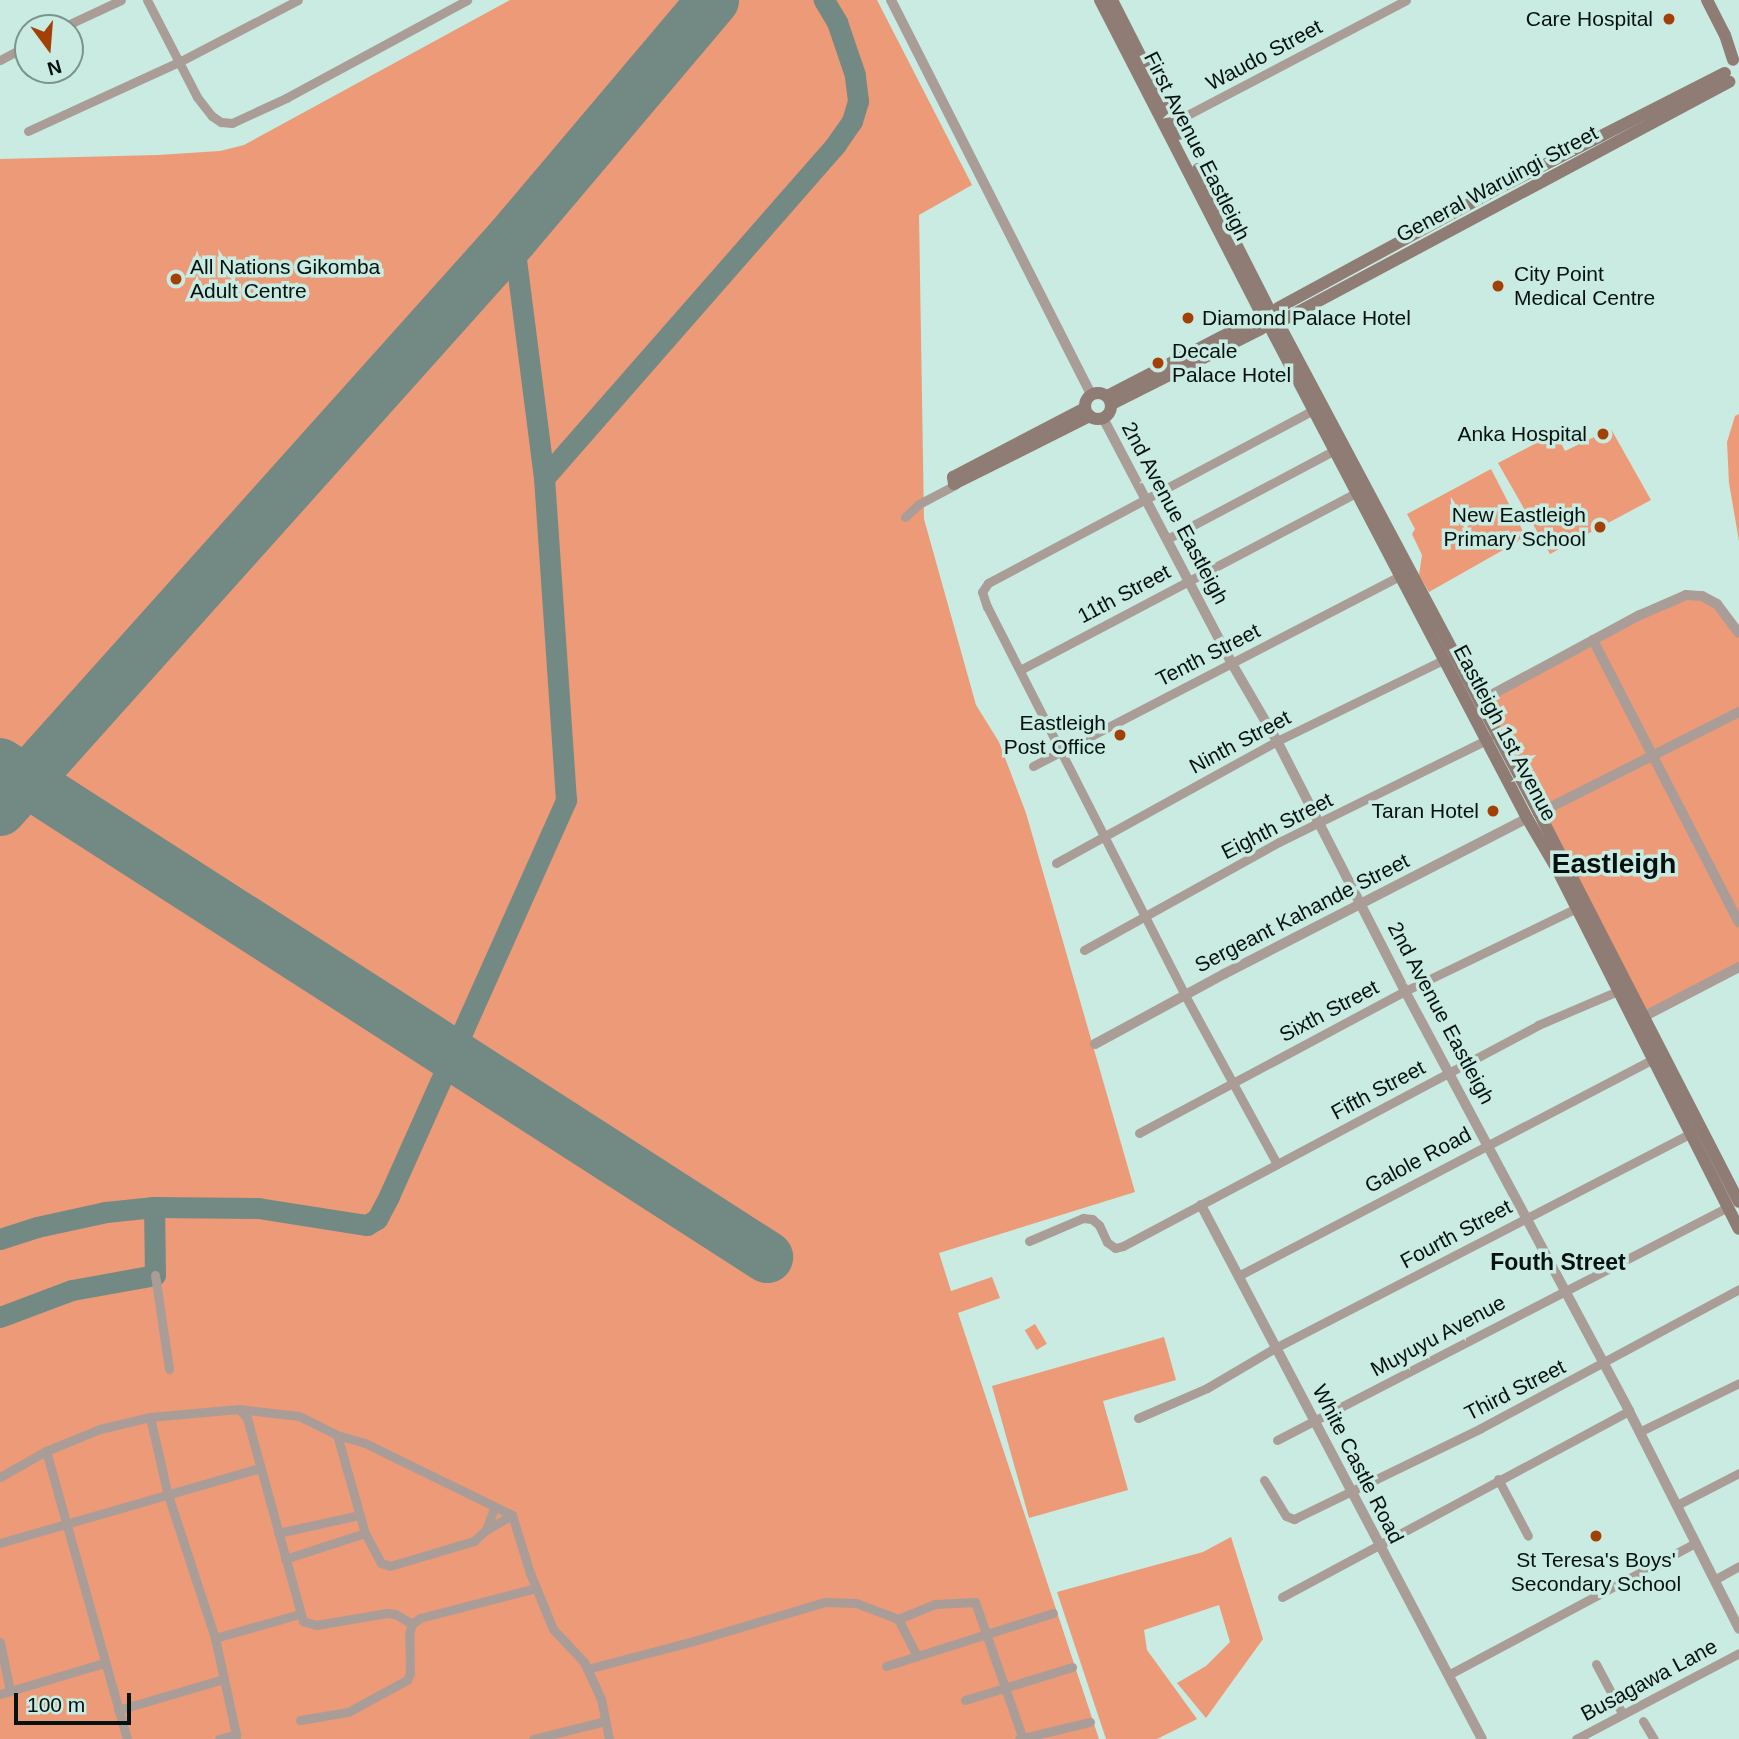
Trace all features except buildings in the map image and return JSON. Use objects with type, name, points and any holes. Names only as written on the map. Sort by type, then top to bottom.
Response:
[{"type":"main road","name":"First Avenue Eastleigh","points":[[1100,0],[1270,318]]},
{"type":"main road","name":"First Avenue Eastleigh","points":[[1112,0],[1270,318]]},
{"type":"main road","points":[[1707,0],[1736,59],[1726,66],[1734,83]]},
{"type":"main road","name":"General Waruingi Street","points":[[1270,318],[1503,186],[1734,83]]},
{"type":"main road","name":"General Waruingi Street","points":[[1110,400],[1734,83]]},
{"type":"main road","points":[[1503,186],[1510,199]]},
{"type":"main road","name":"Eastleigh 1st Avenue","points":[[1270,318],[1314,410],[1400,576],[1488,739],[1645,1016],[1733,1205],[1739,1228]]},
{"type":"main road","name":"Eastleigh 1st Avenue","points":[[1270,318],[1480,701],[1577,908],[1691,1133],[1733,1205]]},
{"type":"main road","points":[[955,485],[953,477],[1087,412],[1103,418],[1110,413],[1110,400],[1099,393],[1091,395],[1087,412]]},
{"type":"street","points":[[84,17],[121,0]]},
{"type":"street","points":[[148,0],[204,107],[221,122],[241,121],[467,0]]},
{"type":"street","points":[[28,131],[179,62],[298,0]]},
{"type":"street","points":[[891,0],[1091,395]]},
{"type":"street","name":"Waudo Street","points":[[1174,122],[1406,0]]},
{"type":"street","points":[[1277,1164],[1185,995],[1148,916],[982,592],[988,583],[1314,410]]},
{"type":"street","name":"2nd Avenue Eastleigh","points":[[1103,418],[1231,662],[1277,741],[1405,991],[1629,1411],[1739,1629]]},
{"type":"street","points":[[1167,539],[1335,450]]},
{"type":"street","points":[[905,517],[919,504],[955,485]]},
{"type":"street","name":"11th Street","points":[[1020,670],[1357,492]]},
{"type":"street","name":"Tenth Street","points":[[1033,766],[1400,576]]},
{"type":"street","points":[[1480,701],[1655,607],[1686,595],[1702,596],[1717,604],[1739,633]]},
{"type":"street","points":[[1593,640],[1739,923]]},
{"type":"street","name":"Ninth Street","points":[[1056,863],[1277,741],[1445,659]]},
{"type":"street","name":"Sergeant Kahande Street","points":[[1095,1044],[1185,995],[1739,712]]},
{"type":"street","name":"Eighth Street","points":[[1084,950],[1319,822],[1488,739]]},
{"type":"street","name":"Sixth Street","points":[[1139,1133],[1405,991],[1577,908]]},
{"type":"street","points":[[1645,1016],[1739,967]]},
{"type":"street","name":"Fifth Street","points":[[1029,1241],[1083,1218],[1092,1219],[1099,1225],[1107,1242],[1115,1248],[1156,1229],[1538,1025],[1620,990]]},
{"type":"street","name":"Galole Road","points":[[1238,1276],[1487,1143],[1653,1059]]},
{"type":"street","name":"Fourth Street","points":[[1138,1418],[1197,1393],[1275,1348],[1691,1133]]},
{"type":"street","name":"White Castle Road","points":[[1201,1205],[1377,1545],[1482,1739]]},
{"type":"street","name":"Muyuyu Avenue","points":[[1278,1440],[1733,1205]]},
{"type":"street","points":[[155,1275],[169,1369]]},
{"type":"street","name":"Third Street","points":[[1264,1480],[1286,1516],[1294,1519],[1304,1515],[1604,1364],[1739,1290]]},
{"type":"street","points":[[1639,1432],[1739,1382]]},
{"type":"street","points":[[239,1409],[247,1418],[300,1614],[305,1624],[310,1626],[387,1613],[395,1614],[412,1624]]},
{"type":"street","points":[[0,1477],[46,1451],[100,1429],[150,1417],[239,1409],[299,1416],[337,1436],[365,1443],[512,1515]]},
{"type":"street","points":[[1282,1597],[1629,1411]]},
{"type":"street","points":[[150,1417],[167,1493],[215,1638],[236,1736],[219,1739]]},
{"type":"street","points":[[337,1436],[365,1534],[374,1555],[381,1563],[390,1566],[465,1545],[482,1536],[494,1508]]},
{"type":"street","points":[[46,1451],[64,1525],[127,1739]]},
{"type":"street","points":[[0,1543],[260,1468]]},
{"type":"street","points":[[1677,1505],[1739,1473]]},
{"type":"street","points":[[1498,1479],[1528,1536]]},
{"type":"street","points":[[278,1533],[359,1515]]},
{"type":"street","points":[[486,1530],[512,1515]]},
{"type":"street","points":[[512,1515],[536,1588],[553,1629],[587,1669],[601,1699],[609,1739]]},
{"type":"street","points":[[285,1559],[365,1534]]},
{"type":"street","points":[[1448,1675],[1695,1543]]},
{"type":"street","points":[[1714,1580],[1739,1566]]},
{"type":"street","points":[[412,1624],[434,1613],[536,1588]]},
{"type":"street","points":[[898,1619],[935,1604],[972,1601],[979,1608],[1022,1739],[1090,1722]]},
{"type":"street","points":[[587,1669],[694,1642],[825,1602],[856,1602],[898,1619],[917,1656]]},
{"type":"street","points":[[215,1638],[300,1614]]},
{"type":"street","points":[[886,1666],[1054,1614]]},
{"type":"street","points":[[300,1720],[348,1712],[369,1703],[407,1680],[412,1624]]},
{"type":"street","points":[[0,1642],[5,1692],[104,1663]]},
{"type":"street","name":"Busagawa Lane","points":[[1576,1739],[1739,1653]]},
{"type":"street","points":[[1596,1664],[1622,1713]]},
{"type":"street","points":[[965,1700],[1072,1667]]},
{"type":"street","points":[[118,1710],[223,1679]]},
{"type":"street","points":[[533,1739],[605,1721]]},
{"type":"street","points":[[1643,1721],[1654,1739]]},
{"type":"shaded area","points":[[510,0],[877,0],[972,185],[919,215],[924,519],[976,705],[999,742],[1026,813],[1135,1192],[939,1253],[951,1291],[992,1277],[1000,1298],[958,1313],[1099,1739],[0,1739],[0,159],[158,155],[220,151],[244,145]]},
{"type":"shaded area","points":[[1739,414],[1739,541],[1729,483],[1727,442],[1735,416]]},
{"type":"shaded area","points":[[1611,429],[1651,500],[1550,554],[1498,463],[1556,433],[1565,451]]},
{"type":"shaded area","points":[[1491,469],[1526,537],[1429,592],[1419,575],[1422,555],[1412,534],[1415,529],[1407,514]]},
{"type":"shaded area","points":[[1702,596],[1739,633],[1739,967],[1645,1016],[1480,701],[1655,607]]},
{"type":"shaded area","points":[[1035,1324],[1047,1344],[1037,1350],[1025,1330]]},
{"type":"shaded area","points":[[1164,1337],[1176,1380],[1103,1401],[1128,1490],[1029,1518],[992,1386]]},
{"type":"shaded area","points":[[1231,1537],[1263,1639],[1206,1718],[1177,1683],[1206,1666],[1230,1642],[1219,1605],[1144,1630],[1147,1650],[1197,1719],[1157,1739],[1106,1739],[1057,1592],[1203,1552]]},
{"type":"taxiway","points":[[544,478],[836,144],[852,121],[858,101],[855,75],[837,22],[824,0]]},
{"type":"taxiway","points":[[0,1239],[37,1227],[106,1212],[154,1207],[258,1208],[367,1225],[377,1219],[389,1196],[566,800],[544,478],[513,237]]},
{"type":"taxiway","points":[[0,1317],[72,1290],[155,1275],[154,1207]]},
{"type":"runway","points":[[0,810],[513,237],[713,0]]},
{"type":"runway","points":[[0,764],[767,1257]]},
{"type":"place","name":"Care Hospital","points":[[1669,19]]},
{"type":"place","name":"All Nations Gikomba Adult Centre","points":[[176,279]]},
{"type":"place","name":"City Point Medical Centre","points":[[1498,286]]},
{"type":"place","name":"Diamond Palace Hotel","points":[[1188,318]]},
{"type":"place","name":"Decale Palace Hotel","points":[[1158,363]]},
{"type":"place","name":"Anka Hospital","points":[[1603,434]]},
{"type":"place","name":"New Eastleigh Primary School","points":[[1600,527]]},
{"type":"place","name":"Eastleigh Post Office","points":[[1120,735]]},
{"type":"place","name":"Taran Hotel","points":[[1493,811]]},
{"type":"place","name":"St Teresa's Boys' Secondary School","points":[[1596,1536]]},
{"type":"district","name":"Eastleigh","points":[[1614,864]]},
{"type":"district","name":"Fouth Street","points":[[1558,1262]]}]
